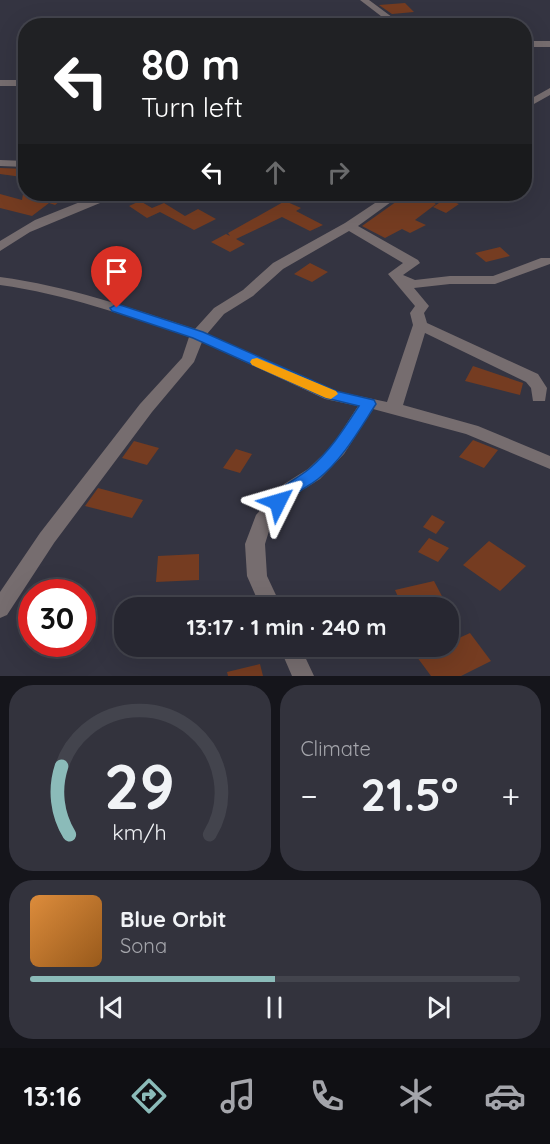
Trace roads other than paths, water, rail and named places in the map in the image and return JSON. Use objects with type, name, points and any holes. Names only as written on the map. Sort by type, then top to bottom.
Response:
[{"type":"street","points":[[364,0],[370,8],[392,18]]},
{"type":"street","points":[[532,44],[550,44]]},
{"type":"street","points":[[0,83],[18,83]]},
{"type":"street","points":[[532,102],[550,91]]},
{"type":"street","points":[[2,163],[18,164]]},
{"type":"street","points":[[0,247],[21,231],[51,216],[95,201]]},
{"type":"street","points":[[0,609],[54,528],[146,408],[189,359],[198,335],[219,311],[248,293],[278,266],[349,226],[384,202]]},
{"type":"street","points":[[349,226],[413,263],[395,274],[422,306],[417,313],[420,326],[393,409]]},
{"type":"street","points":[[401,281],[416,284],[450,280],[495,280],[546,261]]},
{"type":"street","points":[[0,281],[38,286],[117,308],[198,335],[331,394],[472,430],[550,463]]},
{"type":"street","points":[[420,326],[526,374],[539,388],[539,397]]},
{"type":"street","points":[[267,597],[257,576],[255,544],[265,514],[290,489],[314,474],[338,450],[368,404]]},
{"type":"street","points":[[294,657],[303,676]]}]
